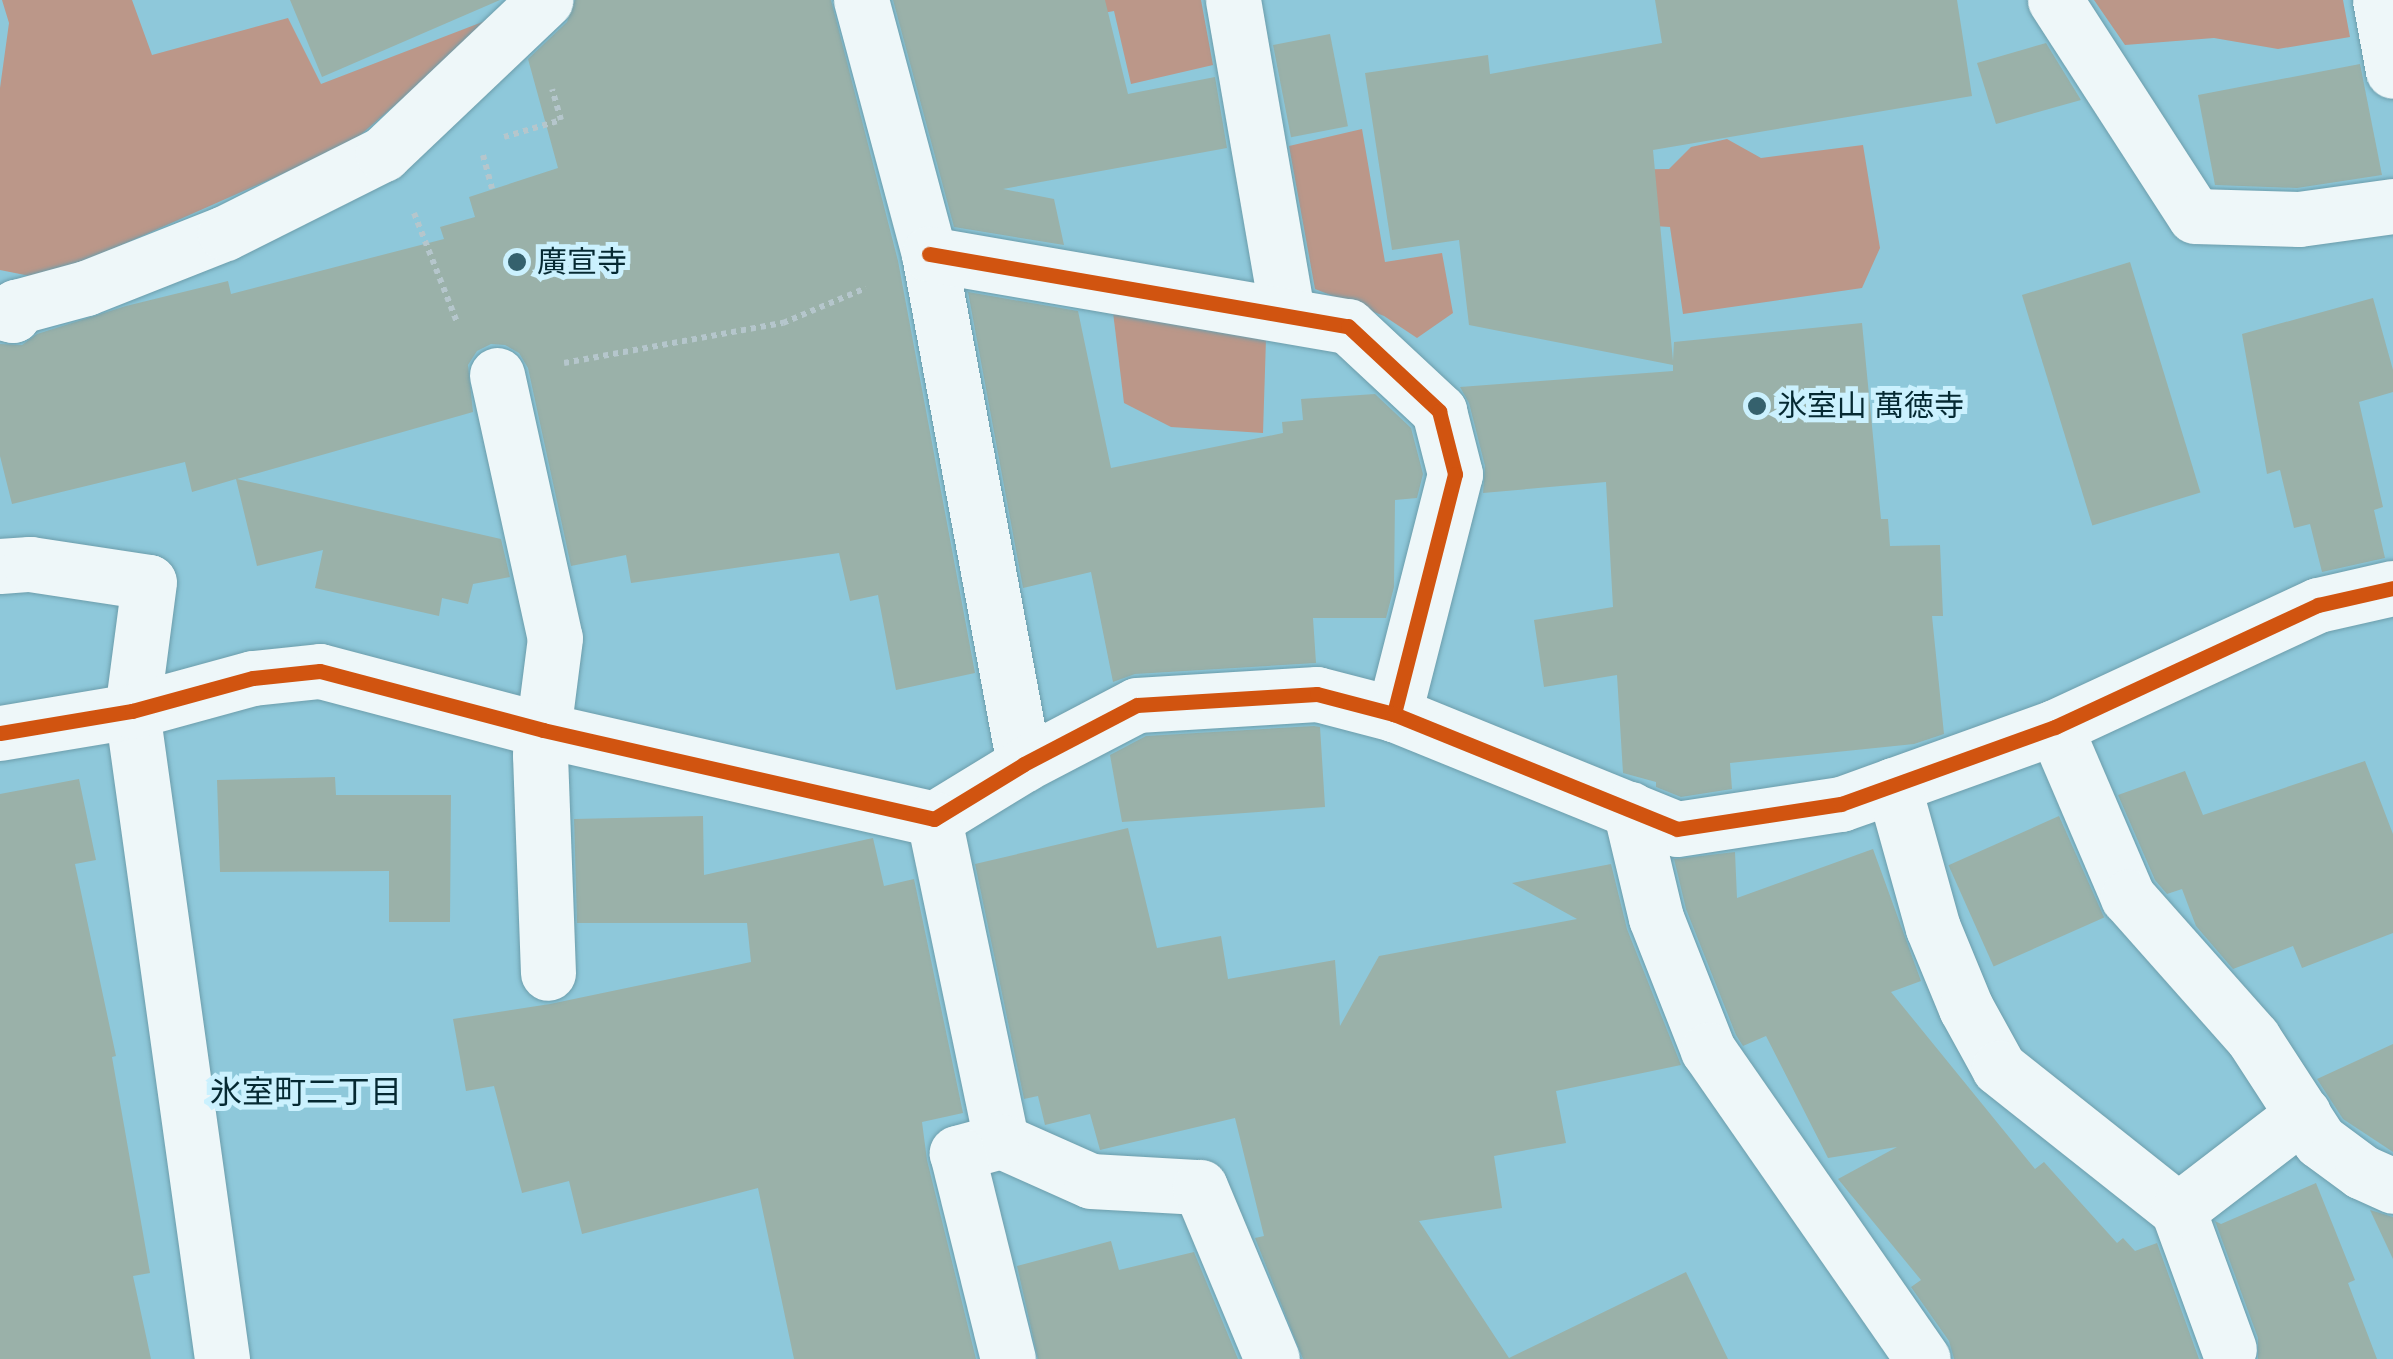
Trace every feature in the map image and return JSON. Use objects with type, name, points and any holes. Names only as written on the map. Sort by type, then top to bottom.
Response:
[{"type":"street","points":[[5,303],[86,288],[225,233],[383,154],[545,0]]},
{"type":"street","points":[[861,0],[930,262],[1024,764]]},
{"type":"street","points":[[1233,0],[1287,314]]},
{"type":"street","points":[[2054,0],[2194,216],[2299,219],[2393,206]]},
{"type":"street","points":[[2380,0],[2393,71]]},
{"type":"street","points":[[930,262],[1348,326],[1439,411],[1455,474],[1394,714]]},
{"type":"street","points":[[497,376],[555,638],[543,730],[548,973]]},
{"type":"street","points":[[0,566],[30,564],[150,582],[132,712],[222,1359]]},
{"type":"street","points":[[0,733],[132,712],[253,678],[320,672],[543,730],[934,820],[1024,764],[1138,705],[1317,694],[1394,714],[1676,829],[1841,804],[2055,727],[2318,605],[2393,588]]},
{"type":"street","points":[[2055,727],[2128,897],[2253,1038],[2320,1142],[2362,1172],[2393,1186]]},
{"type":"street","points":[[1892,786],[1933,928],[1966,1008],[2000,1068],[2178,1210],[2229,1349]]},
{"type":"street","points":[[1630,810],[1656,918],[1708,1050],[1923,1359]]},
{"type":"street","points":[[934,820],[1000,1141]]},
{"type":"street","points":[[2178,1210],[2304,1114]]},
{"type":"street","points":[[1008,1359],[957,1153],[1000,1141],[1091,1181],[1200,1187],[1272,1359]]},
{"type":"path","points":[[496,140],[561,120],[548,78]]},
{"type":"path","points":[[383,154],[425,234],[478,378],[783,322],[930,262]]},
{"type":"shaded area","points":[[2,0],[132,0],[152,55],[288,18],[321,84],[498,16],[350,144],[45,279],[0,270],[0,88],[9,23]]},
{"type":"shaded area","points":[[1048,0],[1201,0],[1213,65],[1131,84],[1114,11],[1054,22]]},
{"type":"shaded area","points":[[2094,0],[2343,0],[2350,37],[2278,49],[2214,38],[2125,45]]},
{"type":"shaded area","points":[[1362,129],[1385,262],[1442,253],[1453,313],[1417,338],[1384,316],[1315,289],[1289,146]]},
{"type":"shaded area","points":[[1727,139],[1761,158],[1863,145],[1880,248],[1862,288],[1683,314],[1670,227],[1607,223],[1600,170],[1669,169],[1691,147]]},
{"type":"shaded area","points":[[1113,312],[1266,339],[1263,433],[1171,427],[1124,403]]},
{"type":"building","points":[[290,0],[500,0],[322,77]]},
{"type":"building","points":[[575,0],[831,0],[898,261],[975,673],[896,690],[878,595],[850,601],[839,553],[631,583],[626,555],[571,566],[528,368],[519,353],[505,345],[491,344],[477,351],[468,365],[473,412],[237,479],[501,539],[510,577],[473,584],[468,604],[442,598],[439,616],[315,588],[323,550],[257,566],[236,479],[192,492],[185,462],[12,504],[0,456],[0,344],[22,345],[37,334],[126,306],[228,281],[231,294],[444,239],[440,227],[475,217],[469,197],[558,168],[528,59],[567,22]]},
{"type":"building","points":[[893,0],[1105,0],[1128,94],[1215,77],[1227,148],[1003,189],[1054,199],[1064,245],[954,227]]},
{"type":"building","points":[[1655,0],[1957,0],[1972,96],[1653,150],[1673,361],[1674,342],[1862,323],[1881,519],[1888,519],[1890,546],[1940,545],[1943,616],[1932,616],[1944,734],[1914,744],[1730,763],[1732,789],[1681,797],[1656,787],[1656,782],[1623,773],[1617,675],[1544,687],[1534,620],[1613,607],[1606,482],[1483,493],[1485,466],[1469,403],[1460,387],[1673,371],[1673,365],[1469,325],[1459,240],[1392,250],[1365,73],[1488,55],[1490,74],[1662,43]]},
{"type":"building","points":[[1330,34],[1348,126],[1291,137],[1273,45]]},
{"type":"building","points":[[2046,43],[2081,100],[1996,124],[1977,63]]},
{"type":"building","points":[[2360,64],[2382,175],[2297,188],[2215,185],[2198,95]]},
{"type":"building","points":[[2130,262],[2200,492],[2092,526],[2022,295]]},
{"type":"building","points":[[968,292],[1078,311],[1111,468],[1283,433],[1282,422],[1303,420],[1301,399],[1375,394],[1411,428],[1423,474],[1417,498],[1395,500],[1394,587],[1386,618],[1313,618],[1316,663],[1135,674],[1113,682],[1091,572],[1023,588]]},
{"type":"building","points":[[2373,298],[2393,370],[2393,392],[2359,402],[2383,507],[2374,510],[2385,558],[2322,572],[2310,524],[2294,528],[2280,470],[2267,474],[2242,334]]},
{"type":"building","points":[[1320,727],[1325,807],[1122,822],[1110,755],[1146,736]]},
{"type":"building","points":[[2365,761],[2393,834],[2393,933],[2302,968],[2293,946],[2233,969],[2196,926],[2182,889],[2167,894],[2155,880],[2118,795],[2185,771],[2203,815]]},
{"type":"building","points":[[335,777],[336,795],[451,795],[450,922],[389,922],[389,871],[220,872],[217,780]]},
{"type":"building","points":[[79,779],[96,860],[75,864],[116,1056],[112,1057],[150,1273],[133,1276],[151,1359],[0,1359],[0,794]]},
{"type":"building","points":[[703,816],[704,875],[873,838],[884,886],[914,879],[963,1113],[922,1122],[927,1160],[976,1359],[794,1359],[758,1188],[582,1234],[569,1181],[522,1193],[494,1086],[466,1091],[453,1019],[550,1004],[751,962],[747,923],[577,923],[574,819]]},
{"type":"building","points":[[2059,816],[2104,917],[1994,967],[1948,865]]},
{"type":"building","points":[[1128,828],[1157,948],[1221,936],[1228,979],[1335,960],[1340,1026],[1379,956],[1577,919],[1512,883],[1611,864],[1627,929],[1681,1065],[1556,1091],[1566,1143],[1494,1156],[1502,1208],[1419,1221],[1509,1358],[1686,1272],[1728,1359],[1303,1359],[1255,1238],[1264,1236],[1235,1118],[1100,1150],[1090,1114],[1045,1125],[1038,1096],[1024,1099],[975,864]]},
{"type":"building","points":[[1873,849],[1921,981],[1891,992],[2035,1169],[2044,1162],[2117,1243],[2123,1238],[2135,1251],[2157,1243],[2199,1359],[1954,1359],[1949,1341],[1911,1287],[1921,1280],[1838,1179],[1897,1147],[1828,1158],[1766,1036],[1743,1046],[1686,909],[1674,859],[1735,852],[1737,898]]},
{"type":"building","points":[[2393,1044],[2393,1152],[2343,1119],[2317,1079]]},
{"type":"building","points":[[2316,1183],[2355,1280],[2348,1283],[2377,1359],[2258,1359],[2258,1338],[2215,1221],[2221,1224]]},
{"type":"building","points":[[2370,1210],[2393,1217],[2393,1259]]},
{"type":"building","points":[[1111,1241],[1119,1270],[1194,1252],[1238,1359],[1038,1359],[1017,1266]]},
{"type":"cycle path","points":[[929,254],[1348,326],[1439,411],[1455,474],[1394,714]]},
{"type":"cycle path","points":[[0,733],[132,711],[253,678],[320,671],[543,730],[934,819],[1024,764],[1137,705],[1317,694],[1394,714],[1677,829],[1841,804],[2055,727],[2318,605],[2393,588]]},
{"type":"place","name":"廣宣寺","points":[[517,262]]},
{"type":"place","name":"氷室山 萬徳寺","points":[[1757,406]]},
{"type":"district","name":"氷室町二丁目","points":[[306,1092]]}]
